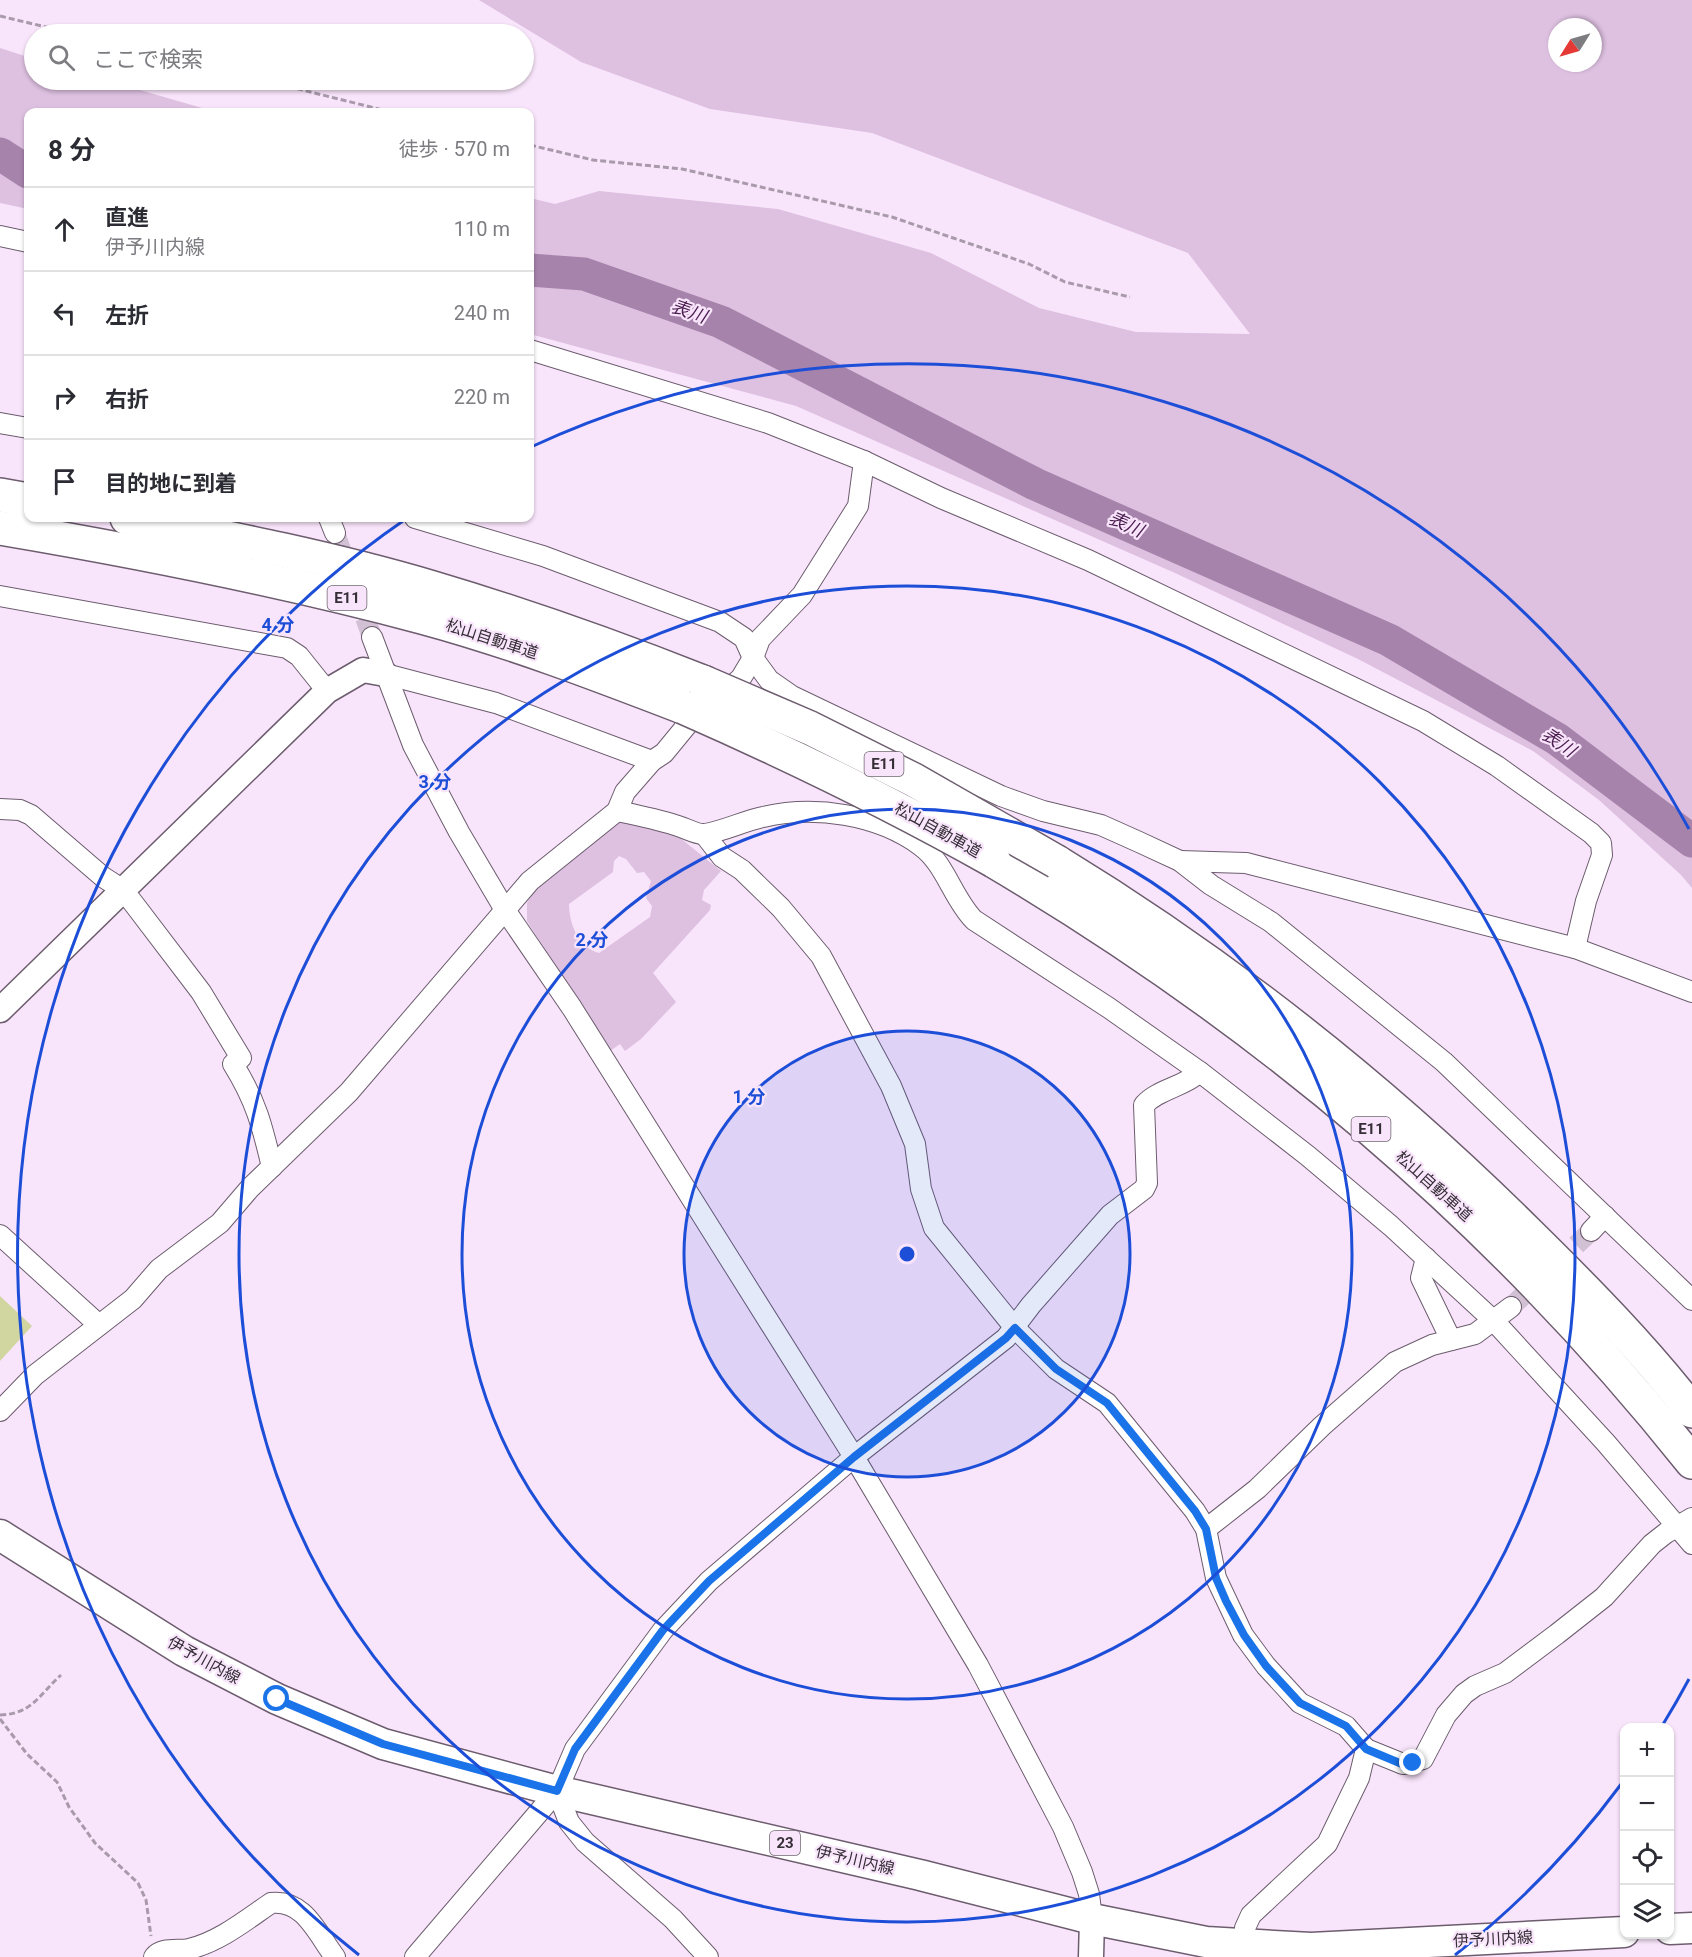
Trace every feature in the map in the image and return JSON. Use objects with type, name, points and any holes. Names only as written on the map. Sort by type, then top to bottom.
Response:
[{"type":"highway","points":[[0,495],[24,499]]},
{"type":"highway","name":"松山自動車道","points":[[147,522],[274,547],[431,587],[586,637],[703,682],[810,728],[914,780],[1057,862],[1150,920],[1244,986],[1359,1077],[1474,1178],[1570,1274],[1692,1411]]},
{"type":"highway","name":"松山自動車道","points":[[0,528],[269,578],[424,618],[575,666],[683,707],[816,766],[900,807],[994,861],[1123,941],[1214,1004],[1341,1102],[1452,1200],[1547,1295],[1652,1412],[1692,1462]]},
{"type":"main road","name":"伊予川内線","points":[[0,1535],[184,1651],[277,1699],[383,1744],[557,1791],[897,1870],[1092,1919],[1206,1942],[1312,1953],[1620,1932]]},
{"type":"main road","points":[[1674,1929],[1692,1928]]},
{"type":"street","points":[[0,236],[24,241]]},
{"type":"street","points":[[534,351],[768,423],[864,461],[941,498],[1098,565],[1423,721],[1497,766],[1591,833],[1600,843],[1602,855],[1586,901],[1575,948]]},
{"type":"street","points":[[0,423],[24,427]]},
{"type":"street","points":[[0,1411],[35,1375],[133,1299],[159,1269],[220,1223],[272,1167],[349,1092],[530,881],[617,811],[625,792],[652,761],[664,753],[687,725],[741,678],[753,658],[760,639],[798,599],[858,506],[864,461]]},
{"type":"street","points":[[428,522],[543,556],[720,622],[744,638],[753,658],[769,680],[792,696],[1001,796],[1043,811],[1101,825],[1180,861],[1211,885],[1271,922],[1444,1062],[1692,1300]]},
{"type":"street","points":[[0,596],[288,648],[299,656],[327,691]]},
{"type":"street","points":[[372,637],[413,745],[433,785],[505,910],[572,1008],[854,1457],[978,1665],[1063,1827],[1082,1872],[1089,1894],[1092,1919],[1091,1957]]},
{"type":"street","points":[[0,1010],[327,691],[363,670],[496,703],[652,761]]},
{"type":"street","points":[[922,846],[1001,796]]},
{"type":"street","points":[[0,809],[20,810],[32,815],[103,877],[123,890],[201,992],[241,1058],[232,1064],[251,1093],[259,1113],[272,1167]]},
{"type":"street","points":[[617,811],[704,834],[766,816],[804,812],[834,813],[878,825],[922,846],[939,866],[964,910],[974,920],[1109,1008],[1200,1072],[1308,1156],[1426,1258],[1494,1321],[1685,1522],[1692,1544]]},
{"type":"street","points":[[704,834],[722,857],[742,870],[781,908],[821,957],[891,1086],[915,1144],[926,1209],[934,1228],[1015,1328],[1056,1369],[1107,1403],[1195,1511],[1206,1529],[1216,1578],[1244,1635],[1300,1703],[1346,1726],[1366,1749],[1402,1764],[1423,1759],[1446,1715],[1464,1694],[1475,1686],[1505,1673],[1604,1597],[1652,1545],[1685,1522]]},
{"type":"street","points":[[1180,861],[1246,863],[1575,948],[1692,992]]},
{"type":"street","points":[[415,1957],[557,1791],[575,1749],[670,1622],[709,1581],[854,1457],[1006,1338],[1110,1215],[1144,1189],[1147,1183],[1144,1105],[1154,1097],[1188,1081],[1200,1072]]},
{"type":"street","points":[[1591,1231],[1605,1216]]},
{"type":"street","points":[[0,1235],[99,1325]]},
{"type":"street","points":[[1426,1258],[1421,1278],[1451,1340]]},
{"type":"street","points":[[1206,1529],[1257,1489],[1382,1372],[1416,1351],[1475,1334],[1511,1307]]},
{"type":"street","points":[[1244,1946],[1245,1928],[1251,1915],[1327,1844],[1359,1778],[1366,1749]]},
{"type":"street","points":[[557,1791],[569,1822],[585,1842],[673,1919],[708,1957]]},
{"type":"street","points":[[155,1955],[189,1949],[222,1935],[271,1903],[279,1902],[299,1907],[334,1957]]},
{"type":"path","points":[[0,16],[33,24]]},
{"type":"path","points":[[302,90],[374,108]]},
{"type":"path","points":[[534,146],[593,159],[682,168],[892,217],[1029,264],[1065,282],[1130,297]]},
{"type":"path","points":[[61,1674],[27,1710],[0,1717],[27,1754],[57,1782],[69,1807],[95,1843],[138,1884],[146,1900],[151,1942],[155,1955]]},
{"type":"shaded area","points":[[479,0],[1692,0],[1692,888],[1681,875],[1599,800],[1533,751],[1358,659],[1175,573],[796,406],[534,335],[534,199],[555,204],[599,191],[778,209],[931,253],[1039,308],[1136,332],[1250,334],[1188,253],[872,133],[710,109],[581,62],[534,33],[534,24],[518,24]]},
{"type":"shaded area","points":[[0,48],[24,56],[24,90],[140,90],[202,108],[24,108],[24,208],[0,203]]},
{"type":"shaded area","points":[[620,818],[679,837],[721,871],[704,890],[702,900],[711,905],[710,910],[653,973],[676,1002],[641,1039],[625,1051],[620,1044],[610,1051],[527,921],[527,903],[534,890]],"holes":[[[619,856],[626,859],[637,873],[644,872],[651,881],[646,898],[652,906],[650,917],[599,953],[580,940],[573,926],[569,904],[613,872],[614,861]]]},
{"type":"building","points":[[0,1296],[32,1326],[0,1361]]},
{"type":"waterway","name":"表川","points":[[0,154],[24,169]]},
{"type":"waterway","name":"表川","points":[[534,270],[584,274],[721,322],[1035,484],[1389,640],[1557,739],[1692,841]]},
{"type":"tunnel","points":[[335,533],[372,637]]},
{"type":"tunnel","points":[[1511,1307],[1591,1231]]},
{"type":"route","points":[[277,1699],[383,1744],[471,1770],[557,1791],[575,1749],[663,1630],[691,1599],[854,1457],[1006,1338],[1015,1328],[1056,1369],[1107,1403],[1195,1511],[1206,1529],[1209,1553],[1226,1601],[1244,1635],[1266,1666],[1300,1703],[1346,1726],[1366,1749],[1402,1764],[1413,1763]]}]
